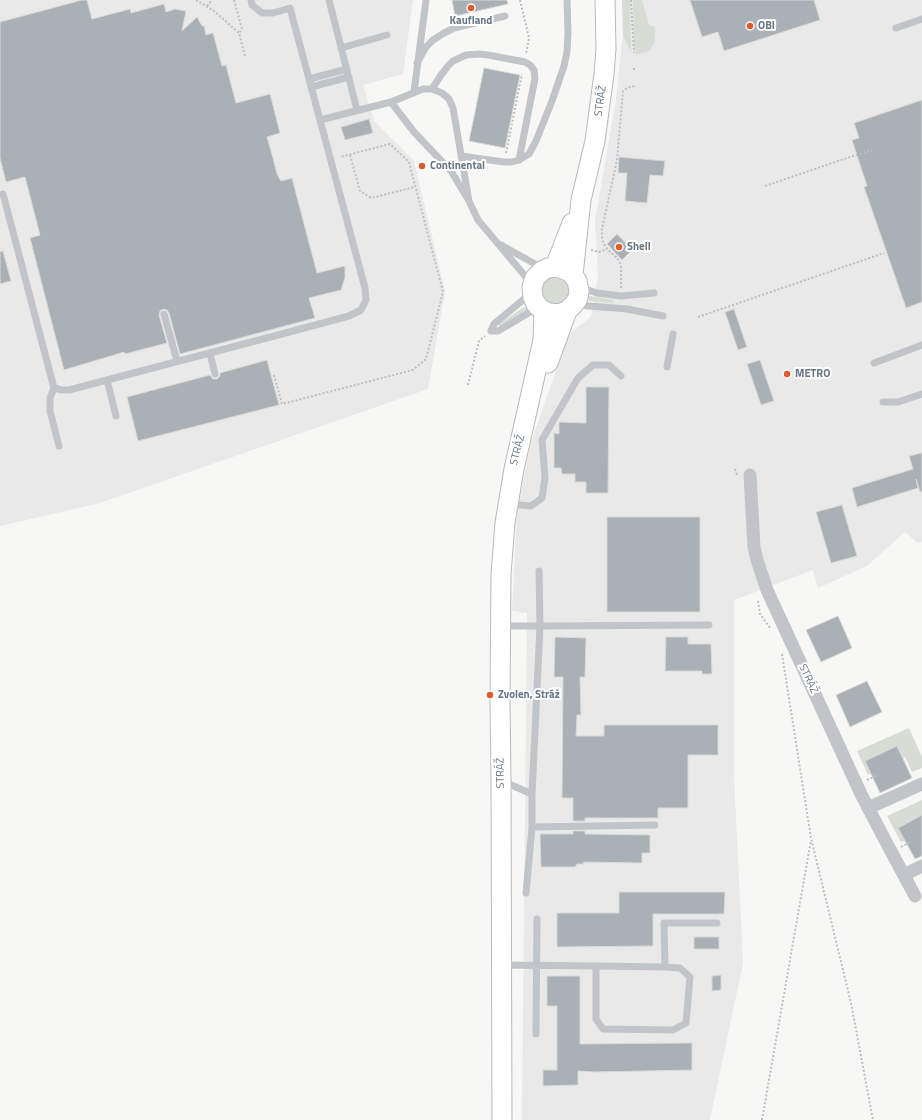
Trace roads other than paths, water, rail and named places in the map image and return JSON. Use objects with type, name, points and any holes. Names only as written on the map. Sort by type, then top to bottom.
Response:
[{"type":"street","name":"STRÁŽ","points":[[524,428],[573,294],[582,200],[604,81],[606,49],[605,0]]},
{"type":"street","name":"STRÁŽ","points":[[502,1120],[502,554],[514,469],[543,340],[537,299],[537,275],[550,268],[582,200]]},
{"type":"street","points":[[537,299],[549,313],[555,314],[561,313],[573,294],[563,268],[550,268]]},
{"type":"street","name":"STRÁŽ","points":[[744,476],[754,547],[767,590],[868,808],[916,896]]},
{"type":"street","points":[[868,808],[922,784]]},
{"type":"street","points":[[904,875],[922,866]]},
{"type":"lane","points":[[54,388],[69,390],[349,316],[361,310],[364,305],[366,300],[365,288],[290,8],[274,13],[262,13],[252,5],[251,0]]},
{"type":"lane","points":[[329,0],[357,110]]},
{"type":"lane","points":[[414,92],[426,0]]},
{"type":"lane","points":[[461,156],[512,162],[529,154],[552,101],[564,66],[567,52],[568,32],[567,0]]},
{"type":"lane","points":[[417,63],[426,47],[433,40],[444,33],[454,28],[504,16]]},
{"type":"lane","points":[[896,28],[922,19]]},
{"type":"lane","points":[[341,48],[387,35]]},
{"type":"lane","points":[[432,89],[441,74],[453,61],[466,55],[488,55],[525,62],[530,65],[534,70],[535,78],[519,160]]},
{"type":"lane","points":[[309,79],[347,69]]},
{"type":"lane","points":[[311,87],[349,77]]},
{"type":"lane","points":[[320,120],[391,102],[423,89],[432,89],[449,98],[454,115],[469,201],[472,210],[537,299]]},
{"type":"lane","points":[[391,102],[414,132],[451,171],[469,201]]},
{"type":"lane","points":[[3,194],[54,388],[50,398],[50,411],[59,446]]},
{"type":"lane","points":[[496,242],[550,268]]},
{"type":"lane","points":[[573,294],[597,293],[621,296],[654,293]]},
{"type":"lane","points":[[573,294],[627,310],[663,316]]},
{"type":"lane","points":[[537,299],[498,331],[491,331],[494,324],[537,299]]},
{"type":"lane","points":[[164,314],[177,361]]},
{"type":"lane","points":[[667,367],[673,334]]},
{"type":"lane","points":[[874,363],[922,345]]},
{"type":"lane","points":[[210,353],[215,374]]},
{"type":"lane","points":[[508,504],[531,506],[542,498],[545,478],[542,440],[578,378],[594,365],[609,365],[621,376]]},
{"type":"lane","points":[[107,380],[116,416]]},
{"type":"lane","points":[[883,402],[898,402],[922,394]]},
{"type":"lane","points":[[526,893],[532,827],[532,794],[540,626],[539,571]]},
{"type":"lane","points":[[501,626],[709,625]]},
{"type":"lane","points":[[501,781],[532,794]]},
{"type":"lane","points":[[532,827],[655,825]]},
{"type":"lane","points":[[536,1034],[537,919]]},
{"type":"lane","points":[[665,967],[664,923],[717,923]]},
{"type":"lane","points":[[501,965],[536,966],[596,966],[665,967],[680,968],[690,977],[686,1022],[673,1030],[603,1029],[596,1019],[596,966]]},
{"type":"place","name":"Kaufland","points":[[471,8]]},
{"type":"place","name":"OBI","points":[[750,26]]},
{"type":"place","name":"Continental","points":[[422,166]]},
{"type":"place","name":"Shell","points":[[619,247]]},
{"type":"place","name":"METRO","points":[[787,374]]},
{"type":"place","name":"Zvolen, Stráž","points":[[490,695]]}]
